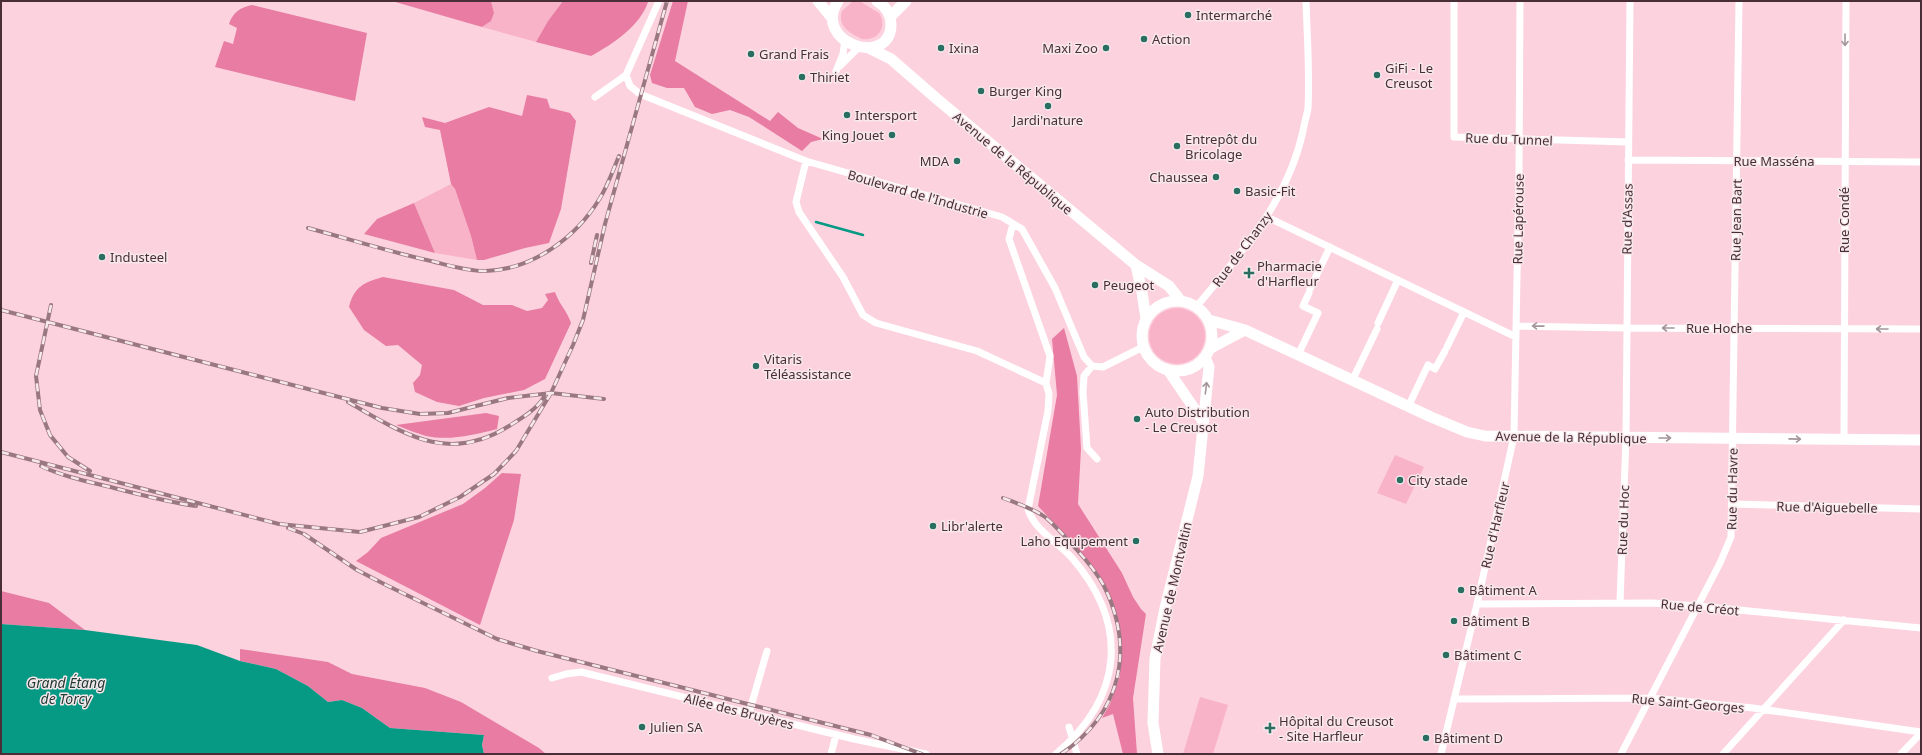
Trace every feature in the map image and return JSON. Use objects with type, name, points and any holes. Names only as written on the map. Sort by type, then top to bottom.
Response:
[{"type":"street","points":[[595,97],[626,75],[659,1]]},
{"type":"street","points":[[818,1],[832,18]]},
{"type":"street","points":[[838,1],[834,7],[832,18],[834,28],[845,39],[843,54],[836,71],[864,47],[880,44],[885,39],[891,27],[890,17],[882,2]]},
{"type":"street","points":[[890,17],[906,1]]},
{"type":"street","name":"Rue de Chanzy","points":[[1197,306],[1232,264],[1275,206],[1299,149],[1308,108],[1306,1]]},
{"type":"street","name":"Rue du Tunnel","points":[[1454,1],[1454,137],[1628,142]]},
{"type":"street","name":"Rue Lapérouse","points":[[1514,436],[1520,1]]},
{"type":"street","name":"Rue d'Assas","points":[[1626,438],[1630,1]]},
{"type":"street","name":"Rue Jean Bart","points":[[1733,438],[1739,1]]},
{"type":"street","name":"Rue Condé","points":[[1844,439],[1844,161],[1846,1]]},
{"type":"street","name":"Avenue de la République","points":[[845,39],[891,59],[1136,265],[1169,286],[1180,300]]},
{"type":"street","points":[[885,39],[891,59]]},
{"type":"street","name":"Boulevard de l'Industrie","points":[[626,75],[630,86],[640,94],[806,161],[1002,218],[1022,229],[1055,288],[1084,357],[1092,366]]},
{"type":"street","name":"Rue Masséna","points":[[1628,160],[1737,162],[1921,162]]},
{"type":"street","points":[[806,161],[796,202],[799,212],[842,277],[863,315],[876,323],[977,350],[1046,383]]},
{"type":"street","points":[[1267,217],[1516,336]]},
{"type":"street","points":[[1013,224],[1009,239],[1050,356],[1046,383],[1050,394],[1048,411],[1028,509],[1034,522],[1060,545],[1073,559],[1096,592],[1104,606],[1113,647],[1106,686],[1096,707],[1073,740],[1056,754]]},
{"type":"street","points":[[1298,355],[1318,313],[1303,306],[1330,247]]},
{"type":"street","points":[[1136,265],[1146,319]]},
{"type":"street","points":[[1352,381],[1398,280]]},
{"type":"street","points":[[1208,352],[1212,334],[1209,320],[1197,306],[1180,300],[1170,301],[1160,305],[1152,311],[1146,319],[1142,333],[1143,347],[1149,357],[1157,365],[1168,370],[1188,370],[1198,364],[1208,352],[1245,330]]},
{"type":"street","points":[[1408,407],[1428,365],[1436,369],[1464,312]]},
{"type":"street","name":"Avenue de la République","points":[[1209,320],[1245,330],[1408,407],[1467,432],[1485,436],[1921,440]]},
{"type":"street","name":"Rue Hoche","points":[[1516,326],[1921,330]]},
{"type":"street","points":[[1097,458],[1087,448],[1084,376],[1092,366],[1103,367],[1143,347]]},
{"type":"street","name":"Avenue de Montvaltin","points":[[1158,754],[1153,723],[1155,658],[1165,608],[1198,476],[1202,420],[1209,367],[1208,352]]},
{"type":"street","points":[[1168,370],[1202,420]]},
{"type":"street","name":"Rue d'Harfleur","points":[[1441,754],[1477,604],[1514,436]]},
{"type":"street","name":"Rue du Hoc","points":[[1620,603],[1626,438]]},
{"type":"street","name":"Rue du Havre","points":[[1621,754],[1698,606],[1731,537],[1733,504],[1733,438]]},
{"type":"street","name":"Rue d'Aiguebelle","points":[[1733,504],[1921,509]]},
{"type":"street","name":"Rue de Créot","points":[[1477,604],[1620,603],[1698,606],[1921,628]]},
{"type":"street","points":[[1723,754],[1844,620]]},
{"type":"street","points":[[749,713],[767,651]]},
{"type":"street","name":"Allée des Bruyères","points":[[552,678],[581,672],[836,735],[926,754]]},
{"type":"street","name":"Rue Saint-Georges","points":[[1454,699],[1650,698],[1764,709],[1921,732]]},
{"type":"street","points":[[1070,726],[1077,754]]},
{"type":"street","points":[[1902,754],[1921,732]]},
{"type":"street","points":[[831,754],[836,735]]},
{"type":"shaded area","points":[[392,1],[491,1],[494,13],[491,21],[482,27]]},
{"type":"shaded area","points":[[491,1],[563,1],[548,21],[536,42],[482,27],[491,21],[494,13]]},
{"type":"shaded area","points":[[563,1],[648,2],[639,19],[625,34],[591,56],[536,42],[548,21]]},
{"type":"shaded area","points":[[673,1],[688,1],[675,61],[770,121],[778,112],[798,128],[823,139],[811,142],[802,151],[749,117],[730,110],[712,114],[695,107],[684,88],[667,88],[652,83],[650,75]]},
{"type":"shaded area","points":[[852,2],[861,2],[879,13],[882,18],[882,28],[873,38],[862,39],[853,34],[843,25],[841,21],[842,11]]},
{"type":"shaded area","points":[[252,5],[367,33],[355,101],[215,67],[224,41],[233,44],[237,28],[229,24],[233,16],[244,7]]},
{"type":"shaded area","points":[[527,95],[547,99],[550,108],[570,113],[576,121],[561,209],[549,243],[525,248],[484,260],[477,260],[471,236],[455,189],[451,184],[440,130],[425,127],[422,117],[445,123],[489,107],[522,116]]},
{"type":"shaded area","points":[[451,184],[455,189],[471,236],[477,260],[435,253],[414,203]]},
{"type":"shaded area","points":[[414,203],[435,253],[364,234],[377,219]]},
{"type":"shaded area","points":[[383,277],[454,290],[483,305],[512,305],[527,311],[542,308],[548,300],[545,294],[555,292],[571,323],[545,379],[524,390],[484,398],[459,406],[437,402],[415,392],[413,383],[420,375],[422,365],[398,345],[386,346],[364,330],[349,307],[351,300],[361,286],[365,283]]},
{"type":"shaded area","points":[[1177,308],[1188,310],[1197,316],[1203,325],[1205,336],[1203,347],[1197,356],[1188,362],[1177,364],[1166,362],[1157,356],[1151,347],[1149,336],[1151,325],[1157,316],[1166,310]]},
{"type":"shaded area","points":[[1064,328],[1077,376],[1081,449],[1078,504],[1122,573],[1133,597],[1146,614],[1133,698],[1137,754],[1123,754],[1113,714],[1102,718],[1110,704],[1120,676],[1120,630],[1108,592],[1078,549],[1038,506],[1057,395],[1052,339]]},
{"type":"shaded area","points":[[486,413],[499,416],[497,429],[462,437],[444,438],[426,436],[396,425]]},
{"type":"shaded area","name":"City stade","points":[[1395,455],[1424,467],[1406,504],[1377,493]]},
{"type":"shaded area","points":[[502,473],[521,474],[514,520],[480,625],[356,561],[368,552],[381,538],[463,504]]},
{"type":"shaded area","points":[[1,591],[49,603],[85,630],[1,624]]},
{"type":"shaded area","points":[[240,649],[328,662],[352,674],[425,688],[461,702],[539,748],[546,754],[484,754],[482,745],[484,735],[390,728],[362,708],[342,700],[328,702],[308,686],[276,669],[240,661]]},
{"type":"shaded area","points":[[1200,697],[1228,705],[1213,754],[1183,754]]},
{"type":"water","name":"Grand Étang de Torcy","points":[[1,624],[85,630],[197,645],[240,661],[276,669],[308,686],[328,702],[342,700],[362,708],[390,728],[484,735],[482,745],[484,754],[1,754]]},
{"type":"waterway","points":[[816,222],[863,235]]},
{"type":"railway","points":[[1,452],[279,524],[360,532],[419,517],[460,497],[494,474],[516,451],[551,393],[583,320],[605,224],[667,1]]},
{"type":"railway","points":[[308,228],[400,254],[457,268],[478,271],[502,269],[519,265],[536,258],[551,249],[579,226],[590,213],[603,193],[619,156]]},
{"type":"railway","points":[[591,263],[597,235]]},
{"type":"railway","points":[[51,305],[36,376],[40,410],[50,435],[68,457],[90,471]]},
{"type":"railway","points":[[1,310],[382,408],[420,414],[448,413],[508,398],[551,393],[604,399]]},
{"type":"railway","points":[[348,402],[407,434],[445,444],[465,443],[487,437],[524,417],[533,410],[544,397]]},
{"type":"railway","points":[[41,466],[86,481],[155,498],[196,506]]},
{"type":"railway","points":[[1003,498],[1041,514],[1057,528],[1092,567],[1104,586],[1114,610],[1119,634],[1120,657],[1117,679],[1109,700],[1097,720],[1081,738],[1061,754]]},
{"type":"railway","points":[[288,528],[304,534],[357,570],[497,639],[537,651],[871,735],[922,754]]},
{"type":"place","name":"Intermarché","points":[[1188,15]]},
{"type":"place","name":"Action","points":[[1144,39]]},
{"type":"place","name":"Ixina","points":[[941,48]]},
{"type":"place","name":"Maxi Zoo","points":[[1106,48]]},
{"type":"place","name":"Grand Frais","points":[[751,54]]},
{"type":"place","name":"GiFi - Le Creusot","points":[[1377,75]]},
{"type":"place","name":"Thiriet","points":[[802,77]]},
{"type":"place","name":"Burger King","points":[[981,91]]},
{"type":"place","name":"Jardi'nature","points":[[1048,106]]},
{"type":"place","name":"Intersport","points":[[847,115]]},
{"type":"place","name":"King Jouet","points":[[892,135]]},
{"type":"place","name":"Entrepôt du Bricolage","points":[[1177,146]]},
{"type":"place","name":"MDA","points":[[957,161]]},
{"type":"place","name":"Chaussea","points":[[1216,177]]},
{"type":"place","name":"Basic-Fit","points":[[1237,191]]},
{"type":"place","name":"Industeel","points":[[102,257]]},
{"type":"place","name":"Pharmacie d'Harfleur","points":[[1249,273]]},
{"type":"place","name":"Peugeot","points":[[1095,285]]},
{"type":"place","name":"Vitaris Téléassistance","points":[[756,366]]},
{"type":"place","name":"Auto Distribution - Le Creusot","points":[[1137,419]]},
{"type":"place","name":"City stade","points":[[1400,480]]},
{"type":"place","name":"Libr'alerte","points":[[933,526]]},
{"type":"place","name":"Laho Equipement","points":[[1136,541]]},
{"type":"place","name":"Bâtiment A","points":[[1461,590]]},
{"type":"place","name":"Bâtiment B","points":[[1454,621]]},
{"type":"place","name":"Bâtiment C","points":[[1446,655]]},
{"type":"place","name":"Julien SA","points":[[642,727]]},
{"type":"place","name":"Hôpital du Creusot - Site Harfleur","points":[[1270,728]]},
{"type":"place","name":"Bâtiment D","points":[[1426,738]]}]
